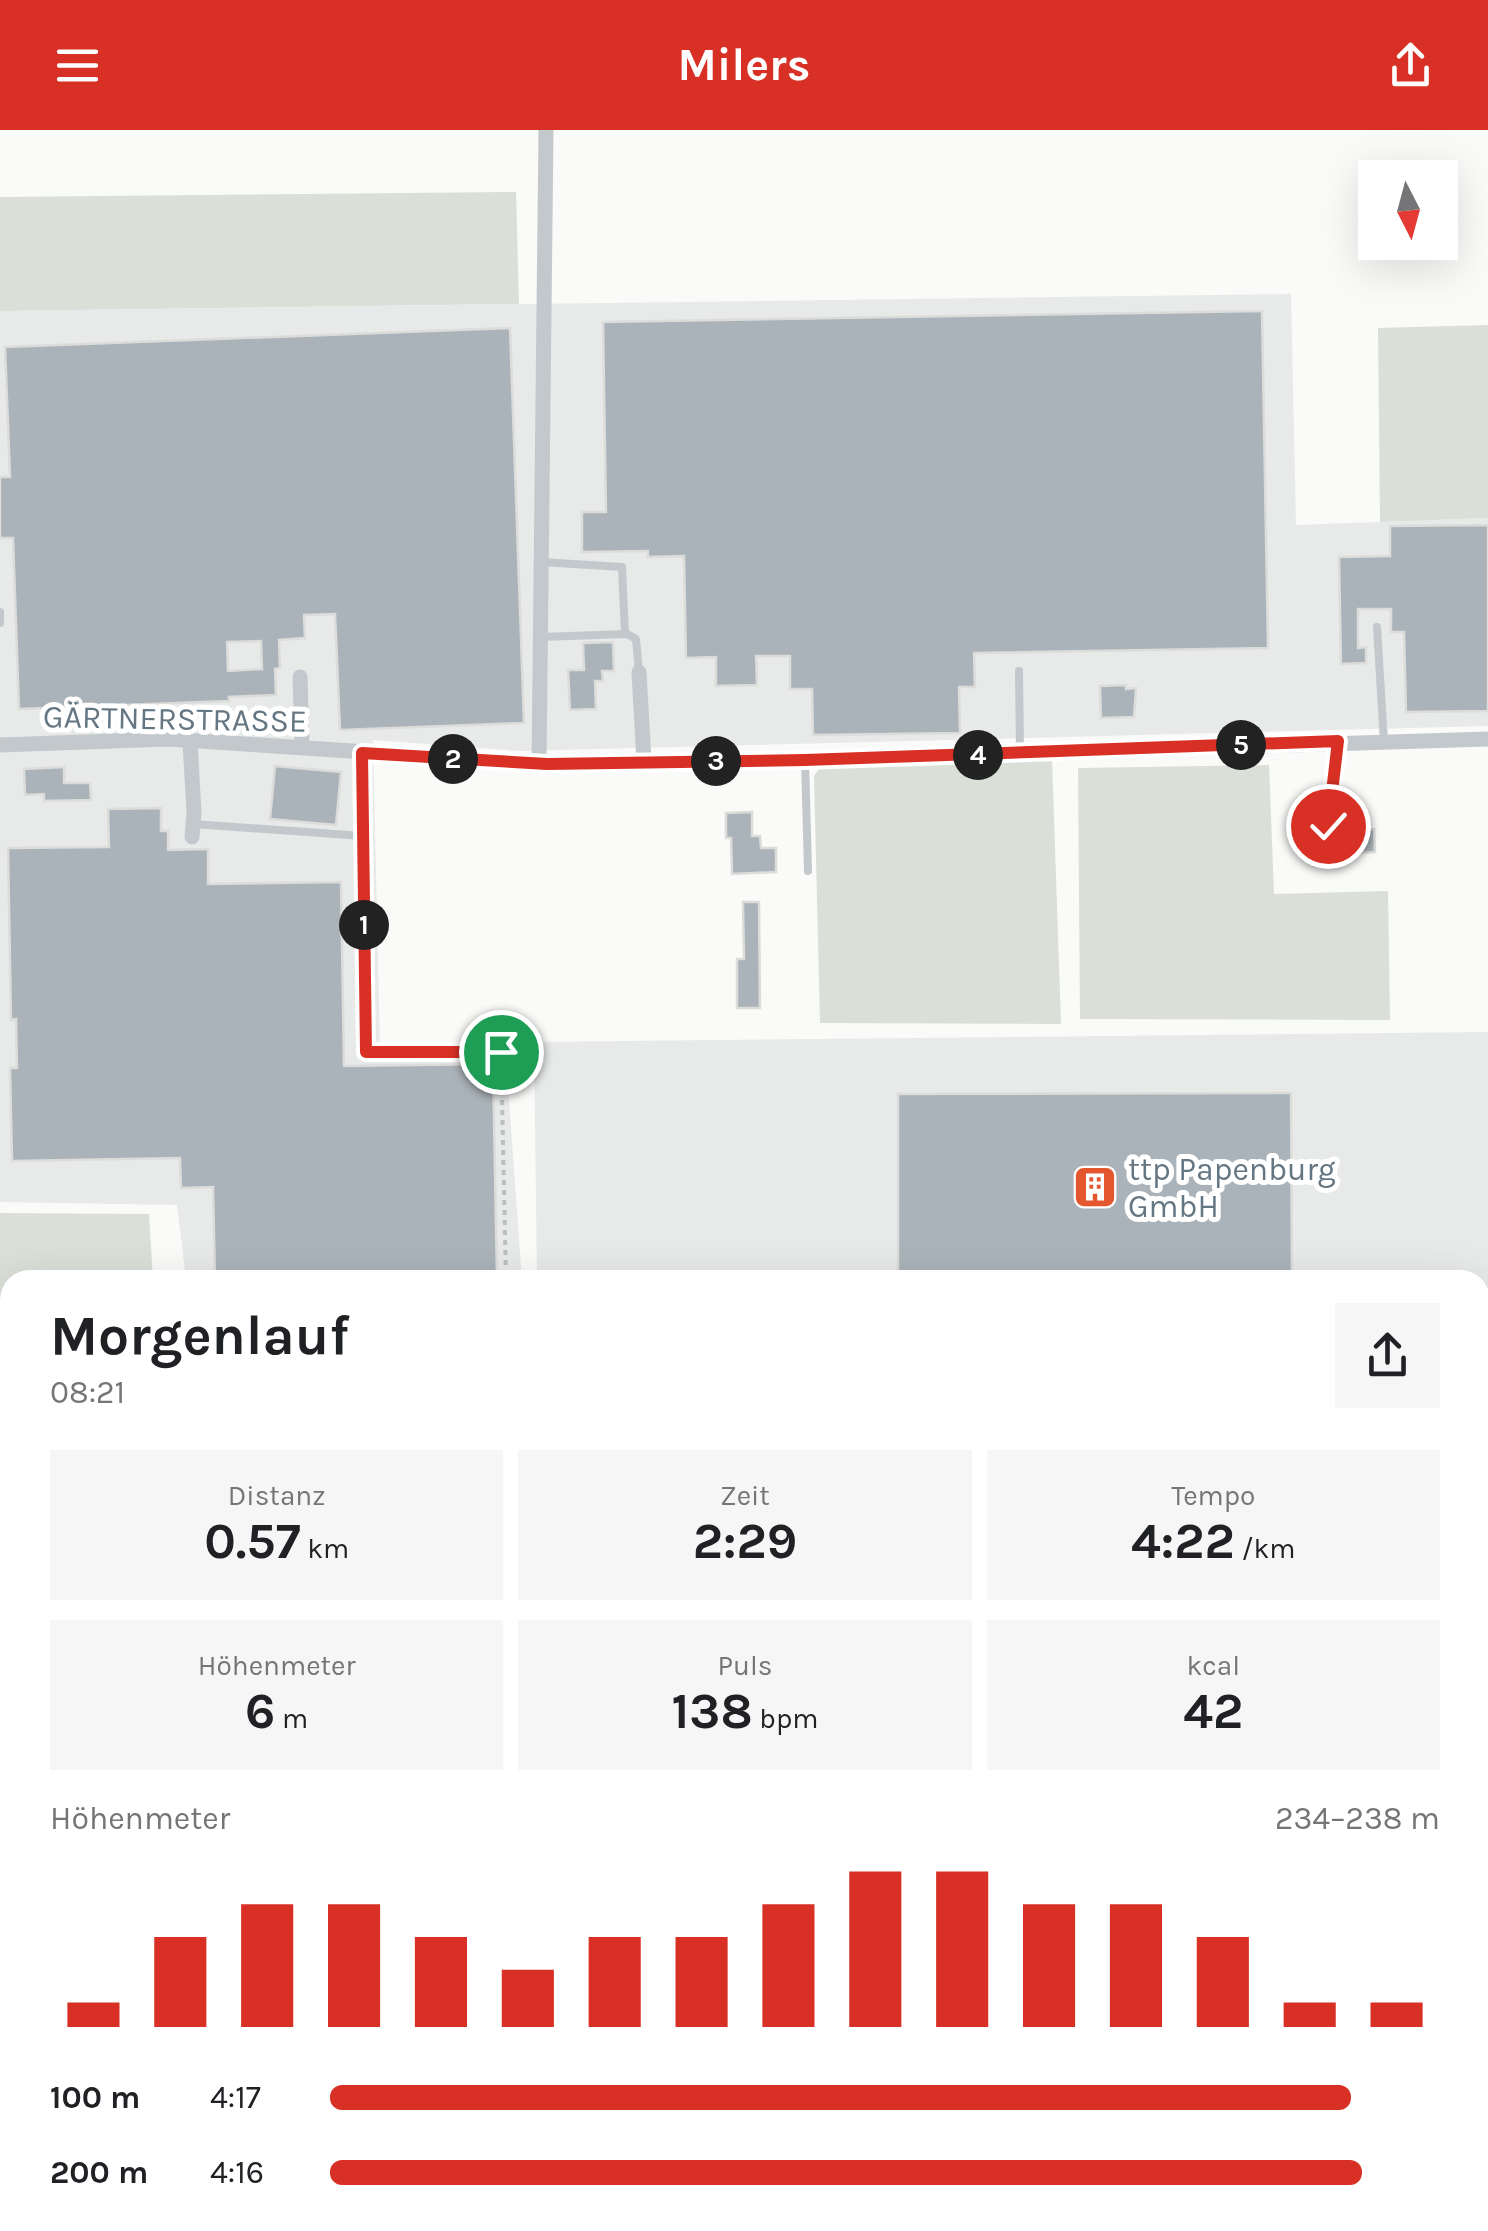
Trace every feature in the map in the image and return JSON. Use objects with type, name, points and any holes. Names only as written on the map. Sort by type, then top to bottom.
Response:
[{"type":"street","points":[[540,764],[546,130]]},
{"type":"street","points":[[639,672],[644,762]]},
{"type":"street","points":[[300,677],[302,746]]},
{"type":"street","name":"GÄRTNERSTRASSE","points":[[0,745],[169,739],[540,764],[1488,739]]},
{"type":"street","points":[[190,742],[192,831]]},
{"type":"lane","points":[[541,562],[622,567],[625,634]]},
{"type":"lane","points":[[0,612],[0,623]]},
{"type":"lane","points":[[1377,627],[1384,742]]},
{"type":"lane","points":[[540,637],[625,634],[636,639],[639,672]]},
{"type":"lane","points":[[1019,670],[1020,753]]},
{"type":"lane","points":[[1328,826],[1338,741]]},
{"type":"lane","points":[[805,760],[808,870]]},
{"type":"lane","points":[[192,831],[364,836]]},
{"type":"path","points":[[362,753],[366,1052],[501,1052],[506,1270]]},
{"type":"shaded area","points":[[516,192],[519,304],[0,311],[0,197]]},
{"type":"shaded area","points":[[1291,294],[1296,525],[1488,518],[1488,726],[519,751],[373,740],[380,1044],[505,1044],[521,1270],[185,1270],[177,1205],[0,1202],[0,311]]},
{"type":"shaded area","points":[[1488,325],[1488,518],[1380,522],[1378,328]]},
{"type":"shaded area","points":[[1052,759],[1061,1024],[820,1023],[814,776],[821,766]]},
{"type":"shaded area","points":[[1269,765],[1274,894],[1388,891],[1390,1020],[1080,1019],[1078,768]]},
{"type":"shaded area","points":[[1488,1032],[1488,1270],[537,1270],[534,1042]]},
{"type":"shaded area","points":[[0,1213],[149,1214],[152,1270],[0,1270]]},
{"type":"building","points":[[1262,311],[1268,648],[974,653],[975,687],[959,687],[960,733],[813,735],[812,689],[790,689],[790,656],[756,656],[757,685],[716,686],[716,657],[686,658],[684,556],[648,557],[648,551],[582,552],[582,512],[606,512],[603,322]]},
{"type":"building","points":[[510,328],[524,723],[340,730],[335,614],[304,615],[305,638],[279,640],[276,695],[229,697],[229,701],[19,709],[13,538],[0,538],[0,477],[10,477],[5,347]],"holes":[[[261,641],[262,669],[228,671],[227,642]]]},
{"type":"building","points":[[1488,525],[1488,711],[1406,712],[1404,632],[1391,632],[1391,609],[1358,609],[1358,648],[1366,647],[1366,663],[1341,664],[1339,557],[1390,556],[1390,526]]},
{"type":"building","points":[[613,642],[614,671],[602,671],[603,681],[595,681],[596,709],[570,710],[568,670],[584,670],[583,643]]},
{"type":"building","points":[[1126,685],[1126,689],[1136,688],[1134,717],[1101,718],[1100,686]]},
{"type":"building","points":[[275,766],[341,772],[336,825],[270,819]]},
{"type":"building","points":[[64,767],[64,783],[90,783],[91,800],[44,801],[44,794],[25,795],[24,769]]},
{"type":"building","points":[[161,808],[161,831],[168,831],[168,850],[208,849],[208,884],[341,882],[344,1066],[493,1064],[497,1270],[215,1270],[213,1187],[181,1188],[180,1158],[12,1161],[10,1068],[17,1068],[16,1019],[11,1020],[8,848],[109,847],[108,809]]},
{"type":"building","points":[[752,812],[752,836],[760,836],[761,848],[776,848],[776,872],[732,874],[726,813]]},
{"type":"building","points":[[1354,818],[1354,830],[1374,829],[1375,852],[1336,854],[1328,858],[1328,865],[1313,866],[1312,844],[1332,842],[1336,819]]},
{"type":"building","points":[[743,902],[759,902],[760,1008],[737,1008],[737,959],[744,959]]},
{"type":"building","name":"ttp Papenburg GmbH","points":[[1291,1093],[1292,1270],[898,1270],[898,1094]]},
{"type":"place","name":"ttp Papenburg GmbH","points":[[1095,1187]]},
{"type":"route","points":[[501,1052],[366,1052],[362,753],[547,764],[805,760],[1338,741],[1328,826]]}]
